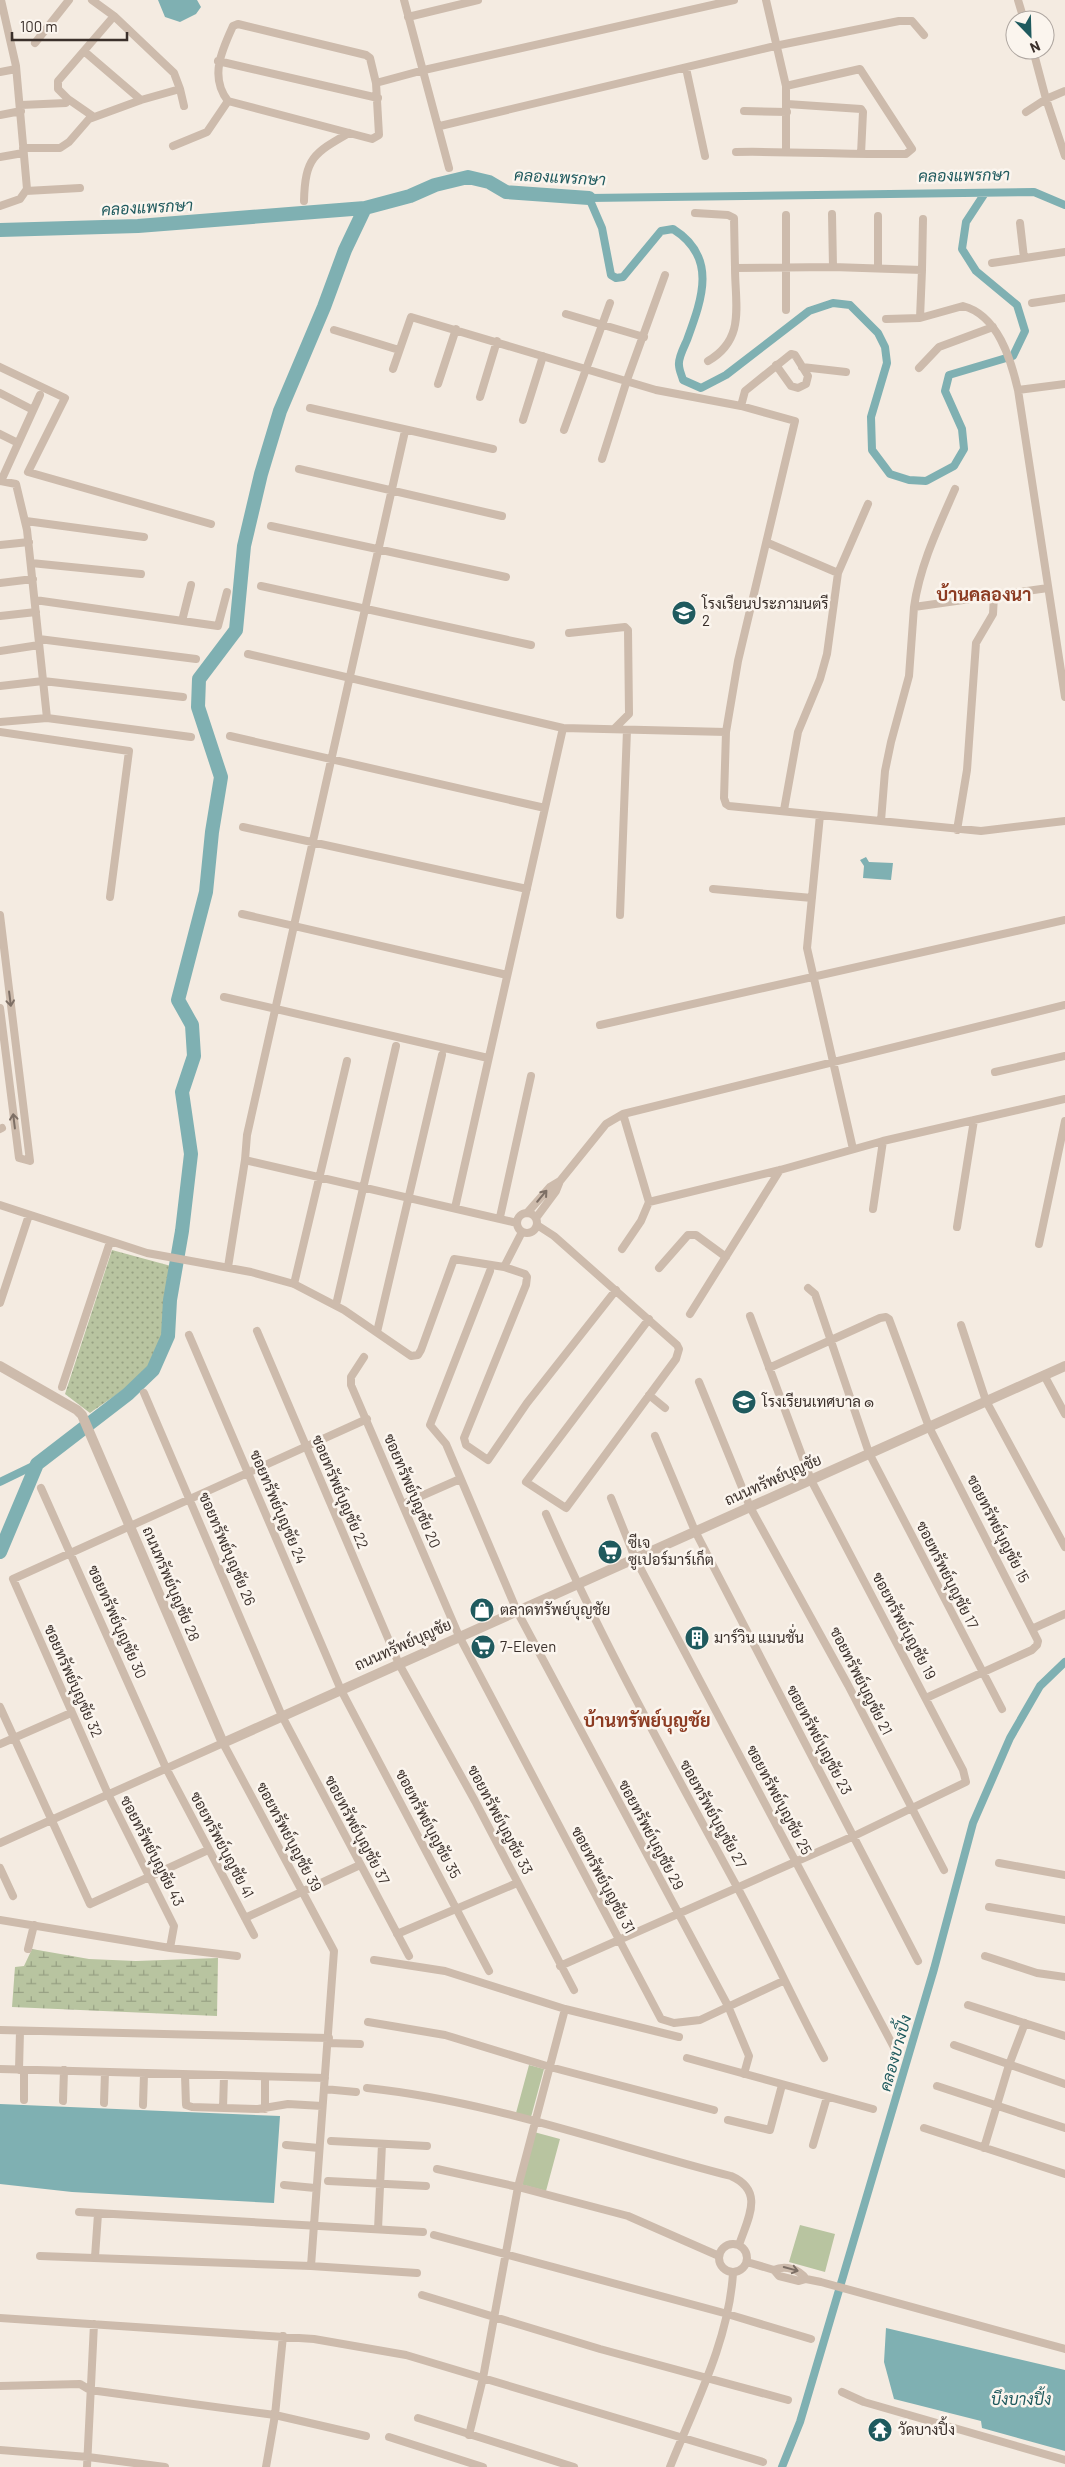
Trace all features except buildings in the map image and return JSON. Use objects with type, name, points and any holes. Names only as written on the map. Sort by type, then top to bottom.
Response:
[{"type":"street","points":[[0,206],[20,199],[26,191],[21,108],[16,69],[4,28],[1,0]]},
{"type":"street","points":[[35,43],[69,0]]},
{"type":"street","points":[[92,0],[114,16],[174,73],[184,106]]},
{"type":"street","points":[[404,0],[440,126],[449,168]]},
{"type":"street","points":[[408,17],[478,0]]},
{"type":"street","points":[[376,83],[424,70],[734,0]]},
{"type":"street","points":[[766,0],[775,46],[786,86],[786,151]]},
{"type":"street","points":[[94,117],[68,99],[58,89],[58,82],[114,16]]},
{"type":"street","points":[[440,126],[775,46],[898,21],[912,21],[924,35]]},
{"type":"street","points":[[243,24],[366,55],[373,64],[376,83],[379,135],[372,139],[228,101],[220,87],[218,61],[233,26],[243,24]]},
{"type":"street","points":[[85,52],[141,100]]},
{"type":"street","points":[[1036,60],[1046,99],[1065,156]]},
{"type":"street","points":[[218,61],[378,98]]},
{"type":"street","points":[[686,68],[705,156]]},
{"type":"street","points":[[0,72],[16,69]]},
{"type":"street","points":[[736,152],[786,151],[906,154],[912,149],[860,69],[786,86]]},
{"type":"street","points":[[0,158],[23,151],[60,148],[94,117],[141,100],[180,89]]},
{"type":"street","points":[[1026,112],[1046,99],[1065,91]]},
{"type":"street","points":[[0,115],[21,108],[66,103],[68,99]]},
{"type":"street","points":[[173,146],[207,132],[228,101]]},
{"type":"street","points":[[744,112],[787,108],[860,109],[863,112],[861,154]]},
{"type":"street","points":[[1056,130],[1065,127]]},
{"type":"street","points":[[304,201],[306,176],[314,155],[349,133]]},
{"type":"street","points":[[26,191],[80,188]]},
{"type":"street","points":[[695,213],[728,215],[734,218],[734,335],[726,348],[708,361]]},
{"type":"street","points":[[832,214],[833,267]]},
{"type":"street","points":[[786,215],[786,310]]},
{"type":"street","points":[[878,216],[878,268]]},
{"type":"street","points":[[920,318],[924,219]]},
{"type":"street","points":[[1020,223],[1024,258]]},
{"type":"street","points":[[992,263],[1065,252]]},
{"type":"street","points":[[735,268],[833,267],[922,270]]},
{"type":"street","points":[[602,459],[627,380],[666,275]]},
{"type":"street","points":[[1032,303],[1065,298]]},
{"type":"street","points":[[564,430],[610,303]]},
{"type":"street","points":[[886,319],[920,318],[964,306],[970,308],[993,327],[1005,349],[1013,368],[1018,390],[1065,697]]},
{"type":"street","points":[[566,314],[644,337]]},
{"type":"street","points":[[393,369],[411,316],[674,395],[741,406],[795,421],[768,544],[735,677],[726,732],[724,798],[726,804],[957,830],[998,831],[1065,821]]},
{"type":"street","points":[[918,368],[940,347],[993,327]]},
{"type":"street","points":[[438,384],[456,329]]},
{"type":"street","points":[[334,330],[399,350]]},
{"type":"street","points":[[480,397],[497,341]]},
{"type":"street","points":[[741,406],[745,391],[776,365],[793,354],[808,380],[803,387],[791,386],[776,365]]},
{"type":"street","points":[[523,420],[543,356]]},
{"type":"street","points":[[0,367],[65,398],[28,472],[211,524]]},
{"type":"street","points":[[802,367],[846,372]]},
{"type":"street","points":[[1018,390],[1065,384]]},
{"type":"street","points":[[0,393],[33,410]]},
{"type":"street","points":[[40,395],[1,479],[16,484],[26,521],[47,718]]},
{"type":"street","points":[[310,408],[405,431],[493,449]]},
{"type":"street","points":[[228,1267],[248,1135],[274,1009],[405,431]]},
{"type":"street","points":[[0,434],[18,443]]},
{"type":"street","points":[[299,469],[502,516]]},
{"type":"street","points":[[881,821],[885,771],[890,742],[909,676],[917,587],[928,550],[955,489]]},
{"type":"street","points":[[784,810],[798,732],[820,679],[827,654],[838,573],[868,504]]},
{"type":"street","points":[[26,521],[144,537]]},
{"type":"street","points":[[271,526],[506,577]]},
{"type":"street","points":[[0,545],[29,542]]},
{"type":"street","points":[[768,544],[838,573]]},
{"type":"street","points":[[31,563],[141,574]]},
{"type":"street","points":[[0,583],[32,579]]},
{"type":"street","points":[[182,621],[191,585]]},
{"type":"street","points":[[261,586],[531,646]]},
{"type":"street","points":[[914,607],[1048,588]]},
{"type":"street","points":[[35,600],[218,626],[227,592]]},
{"type":"street","points":[[957,830],[967,762],[976,643],[993,614],[994,595]]},
{"type":"street","points":[[0,616],[36,612]]},
{"type":"street","points":[[569,633],[628,628],[630,635],[628,714],[614,729]]},
{"type":"street","points":[[0,651],[39,642],[196,660]]},
{"type":"street","points":[[248,654],[563,728],[726,732]]},
{"type":"street","points":[[0,686],[43,681],[183,697]]},
{"type":"street","points":[[0,722],[47,718],[190,737]]},
{"type":"street","points":[[454,1208],[563,728]]},
{"type":"street","points":[[620,915],[627,730]]},
{"type":"street","points":[[0,732],[129,751],[110,897]]},
{"type":"street","points":[[230,736],[544,808]]},
{"type":"street","points":[[820,815],[812,898],[806,937],[813,978],[853,1149]]},
{"type":"street","points":[[243,827],[527,889]]},
{"type":"street","points":[[713,889],[812,898]]},
{"type":"street","points":[[242,914],[507,975]]},
{"type":"street","points":[[0,915],[30,1161],[19,1158],[0,1008]]},
{"type":"street","points":[[600,1025],[1065,920]]},
{"type":"street","points":[[224,997],[488,1058]]},
{"type":"street","points":[[522,1232],[532,1232],[560,1181],[606,1124],[623,1114],[1065,1005]]},
{"type":"street","points":[[336,1305],[365,1187],[396,1046]]},
{"type":"street","points":[[377,1332],[442,1055]]},
{"type":"street","points":[[995,1072],[1065,1056]]},
{"type":"street","points":[[294,1284],[347,1061]]},
{"type":"street","points":[[500,1217],[531,1076]]},
{"type":"street","points":[[649,1202],[780,1170],[853,1149],[1065,1099]]},
{"type":"street","points":[[622,1249],[641,1221],[649,1202],[623,1114]]},
{"type":"street","points":[[957,1227],[974,1120]]},
{"type":"street","points":[[1039,1244],[1065,1121]]},
{"type":"street","points":[[873,1209],[883,1142]]},
{"type":"street","points":[[245,1160],[500,1217],[518,1223]]},
{"type":"street","points":[[690,1314],[780,1170]]},
{"type":"street","points":[[522,1232],[518,1223],[519,1218],[528,1213],[550,1187],[560,1181]]},
{"type":"street","points":[[0,1205],[110,1242],[166,1258],[228,1267],[294,1284],[336,1305],[411,1356],[418,1355],[454,1258],[504,1267],[525,1274],[528,1280],[464,1438],[466,1445],[488,1460],[527,1403],[616,1290]]},
{"type":"street","points":[[528,1213],[537,1222],[616,1290],[677,1345],[679,1350],[676,1359],[566,1508],[526,1482],[649,1320]]},
{"type":"street","points":[[0,1303],[29,1215]]},
{"type":"street","points":[[504,1267],[522,1232]]},
{"type":"street","points":[[659,1268],[688,1235],[696,1236],[726,1257]]},
{"type":"street","points":[[62,1387],[110,1242]]},
{"type":"street","name":"ซอยทรัพย์บุญชัย 29","points":[[490,1271],[430,1422],[446,1444],[517,1611],[677,1914],[728,2006],[749,2056],[744,2074]]},
{"type":"street","name":"ซอยทรัพย์บุญชัย 17","points":[[808,1288],[815,1294],[870,1454],[1002,1709]]},
{"type":"street","name":"ซอยทรัพย์บุญชัย 19","points":[[750,1316],[811,1480],[966,1775],[966,1782],[963,1785],[910,1809]]},
{"type":"street","name":"ซอยทรัพย์บุญชัย 15","points":[[830,1341],[880,1318],[886,1317],[889,1319],[929,1427],[1034,1628],[1038,1640],[1037,1645],[982,1671]]},
{"type":"street","points":[[961,1325],[986,1401],[1065,1547]]},
{"type":"street","name":"ซอยทรัพย์บุญชัย 22","points":[[257,1332],[399,1664]]},
{"type":"street","name":"ซอยทรัพย์บุญชัย 24","points":[[189,1335],[250,1473],[341,1690]]},
{"type":"street","points":[[769,1368],[830,1341]]},
{"type":"street","name":"ซอยทรัพย์บุญชัย 20","points":[[364,1358],[350,1380],[459,1636]]},
{"type":"street","name":"ถนนทรัพย์บุญชัย 28","points":[[0,1366],[74,1408],[82,1415],[223,1742]]},
{"type":"street","name":"ถนนทรัพย์บุญชัย","points":[[0,1842],[1065,1366]]},
{"type":"street","points":[[1044,1375],[1065,1414]]},
{"type":"street","name":"ซอยทรัพย์บุญชัย 21","points":[[699,1382],[750,1507],[848,1685],[910,1809],[944,1870]]},
{"type":"street","name":"ซอยทรัพย์บุญชัย 26","points":[[144,1393],[191,1499],[282,1716]]},
{"type":"street","points":[[649,1395],[665,1408]]},
{"type":"street","points":[[71,1553],[367,1419]]},
{"type":"street","name":"ซอยทรัพย์บุญชัย 23","points":[[655,1436],[695,1531],[918,1962]]},
{"type":"street","points":[[403,1504],[460,1478]]},
{"type":"street","name":"ซอยทรัพย์บุญชัย 30","points":[[41,1488],[166,1768]]},
{"type":"street","name":"ซอยทรัพย์บุญชัย 25","points":[[610,1498],[635,1558],[898,2055]]},
{"type":"street","name":"ซอยทรัพย์บุญชัย 27","points":[[546,1514],[577,1584],[824,2058]]},
{"type":"street","name":"ซอยทรัพย์บุญชัย 32","points":[[71,1553],[13,1579],[108,1794]]},
{"type":"street","points":[[1034,1628],[1065,1614]]},
{"type":"street","name":"ซอยทรัพย์บุญชัย 31","points":[[459,1636],[661,2019],[674,2023],[688,2023],[783,1981]]},
{"type":"street","name":"ซอยทรัพย์บุญชัย 33","points":[[399,1664],[574,1990]]},
{"type":"street","points":[[926,1698],[982,1671]]},
{"type":"street","name":"ซอยทรัพย์บุญชัย 35","points":[[341,1690],[489,1971]]},
{"type":"street","points":[[0,1707],[90,1904],[208,1850]]},
{"type":"street","points":[[0,1744],[71,1713]]},
{"type":"street","name":"ซอยทรัพย์บุญชัย 37","points":[[282,1716],[409,1956]]},
{"type":"street","name":"ซอยทรัพย์บุญชัย 39","points":[[223,1742],[331,1944],[334,1958],[328,2040]]},
{"type":"street","name":"ซอยทรัพย์บุญชัย 41","points":[[166,1768],[254,1935]]},
{"type":"street","name":"ซอยทรัพย์บุญชัย 43","points":[[108,1794],[174,1926],[170,1948]]},
{"type":"street","points":[[560,1966],[854,1836],[910,1809]]},
{"type":"street","points":[[999,1863],[1065,1875]]},
{"type":"street","points":[[245,1918],[360,1865]]},
{"type":"street","points":[[0,1868],[13,1896]]},
{"type":"street","points":[[397,1934],[517,1883]]},
{"type":"street","points":[[989,1907],[1065,1920]]},
{"type":"street","points":[[0,1920],[170,1948],[237,1956]]},
{"type":"street","points":[[28,1948],[34,1925]]},
{"type":"street","points":[[985,1956],[1037,1973],[1065,1977]]},
{"type":"street","points":[[374,1960],[445,1971],[565,2009],[679,2037]]},
{"type":"street","points":[[968,2005],[1065,2036]]},
{"type":"street","points":[[469,2435],[483,2378],[504,2254],[518,2186],[565,2009]]},
{"type":"street","points":[[368,2022],[445,2035],[550,2067],[714,2110]]},
{"type":"street","points":[[984,2148],[1009,2065],[1025,2023]]},
{"type":"street","points":[[0,2030],[328,2040],[360,2044]]},
{"type":"street","points":[[20,2030],[24,2100]]},
{"type":"street","points":[[311,2266],[315,2188],[328,2040]]},
{"type":"street","points":[[954,2045],[1065,2084]]},
{"type":"street","points":[[687,2058],[873,2109]]},
{"type":"street","points":[[0,2069],[325,2078]]},
{"type":"street","points":[[64,2070],[64,2101]]},
{"type":"street","points":[[104,2103],[105,2072]]},
{"type":"street","points":[[143,2105],[144,2074]]},
{"type":"street","points":[[185,2075],[186,2105],[265,2109],[288,2104],[322,2106]]},
{"type":"street","points":[[223,2108],[224,2076]]},
{"type":"street","points":[[265,2077],[265,2109]]},
{"type":"street","points":[[728,2120],[770,2130],[782,2085]]},
{"type":"street","points":[[937,2086],[1065,2128]]},
{"type":"street","points":[[367,2088],[445,2099],[534,2121],[742,2181],[752,2196],[752,2206],[740,2245]]},
{"type":"street","points":[[324,2089],[356,2092]]},
{"type":"street","points":[[813,2145],[827,2097]]},
{"type":"street","points":[[924,2128],[1065,2174]]},
{"type":"street","points":[[331,2141],[428,2146]]},
{"type":"street","points":[[378,2229],[382,2144]]},
{"type":"street","points":[[286,2145],[319,2148]]},
{"type":"street","points":[[438,2169],[518,2186],[628,2216],[719,2256]]},
{"type":"street","points":[[328,2181],[426,2186]]},
{"type":"street","points":[[284,2185],[315,2188]]},
{"type":"street","points":[[79,2212],[423,2232]]},
{"type":"street","points":[[95,2257],[98,2214]]},
{"type":"street","points":[[434,2235],[727,2313],[810,2339]]},
{"type":"street","points":[[726,2245],[740,2245],[746,2252],[747,2262],[742,2270],[733,2273],[722,2268],[719,2256],[726,2245]]},
{"type":"street","points":[[40,2256],[311,2266],[417,2273]]},
{"type":"street","points":[[747,2262],[774,2270],[779,2276],[799,2281],[806,2278],[1065,2350]]},
{"type":"street","points":[[670,2467],[707,2377],[727,2313],[733,2273]]},
{"type":"street","points":[[422,2295],[600,2349],[788,2400]]},
{"type":"street","points":[[0,2318],[283,2336],[314,2339],[406,2355],[763,2462]]},
{"type":"street","points":[[87,2467],[94,2324]]},
{"type":"street","points":[[266,2467],[275,2416],[283,2336]]},
{"type":"street","points":[[0,2386],[80,2384],[90,2390],[275,2416],[366,2436]]},
{"type":"street","points":[[842,2392],[864,2402],[1065,2460]]},
{"type":"street","points":[[418,2418],[574,2467]]},
{"type":"street","points":[[389,2437],[483,2467]]},
{"type":"street","points":[[0,2450],[88,2457],[165,2467]]},
{"type":"green space","points":[[112,1250],[171,1266],[167,1314],[163,1337],[149,1366],[125,1388],[90,1413],[65,1394]]},
{"type":"green space","points":[[32,1949],[89,1959],[136,1961],[218,1958],[217,2016],[12,2007],[15,1967],[24,1966]]},
{"type":"green space","points":[[529,2065],[544,2069],[531,2117],[516,2113]]},
{"type":"green space","points":[[534,2132],[560,2139],[546,2191],[520,2184]]},
{"type":"green space","points":[[800,2225],[835,2234],[825,2272],[789,2262]]},
{"type":"water","points":[[158,0],[197,0],[201,7],[196,14],[180,22],[165,17]]},
{"type":"water","points":[[866,857],[869,862],[893,863],[891,880],[863,878],[864,866],[860,860]]},
{"type":"water","points":[[0,2104],[280,2116],[274,2203],[72,2192],[0,2184]]},
{"type":"water","name":"บึงบางปิ้ง","points":[[886,2328],[1065,2370],[1065,2451],[982,2428],[981,2421],[894,2399],[884,2362]]},
{"type":"waterway","name":"คลองแพรกษา","points":[[0,230],[138,226],[365,208],[410,196],[435,185],[468,177],[489,182],[506,192],[589,198]]},
{"type":"waterway","points":[[985,193],[966,222],[962,249],[976,271],[1017,305],[1025,331],[1013,356],[949,375],[945,391],[962,429],[964,449],[954,466],[926,481],[909,480],[890,474],[872,450],[871,417],[887,363],[885,347],[878,333],[850,305],[833,303],[809,311],[726,375],[701,388],[683,380],[679,365],[680,356],[693,325],[701,294],[701,266],[696,252],[687,240],[673,229],[661,231],[623,277],[616,278],[611,275],[602,228],[589,198],[1034,192],[1065,205]]},
{"type":"waterway","points":[[0,1552],[37,1464],[128,1394],[153,1370],[168,1336],[170,1300],[182,1231],[191,1154],[182,1092],[194,1056],[192,1025],[178,1000],[206,892],[212,832],[221,777],[198,707],[199,679],[236,630],[244,546],[261,474],[280,411],[324,307],[345,250],[365,208]]},
{"type":"waterway","points":[[0,1482],[37,1464]]},
{"type":"waterway","name":"คลองบางปิ้ง","points":[[782,2467],[800,2422],[934,1969],[973,1823],[1010,1738],[1040,1686],[1065,1662]]},
{"type":"place","name":"โรงเรียนประภามนตรี 2","points":[[684,613]]},
{"type":"place","name":"โรงเรียนเทศบาล ๑","points":[[744,1402]]},
{"type":"place","name":"ซีเจ ซูเปอร์มาร์เก็ต","points":[[610,1552]]},
{"type":"place","name":"ตลาดทรัพย์บุญชัย","points":[[482,1610]]},
{"type":"place","name":"มาร์วิน แมนชั่น","points":[[697,1638]]},
{"type":"place","name":"7-Eleven","points":[[483,1647]]},
{"type":"place","name":"วัดบางปิ้ง","points":[[880,2430]]},
{"type":"district","name":"บ้านคลองนา","points":[[984,595]]},
{"type":"district","name":"บ้านทรัพย์บุญชัย","points":[[647,1721]]}]
